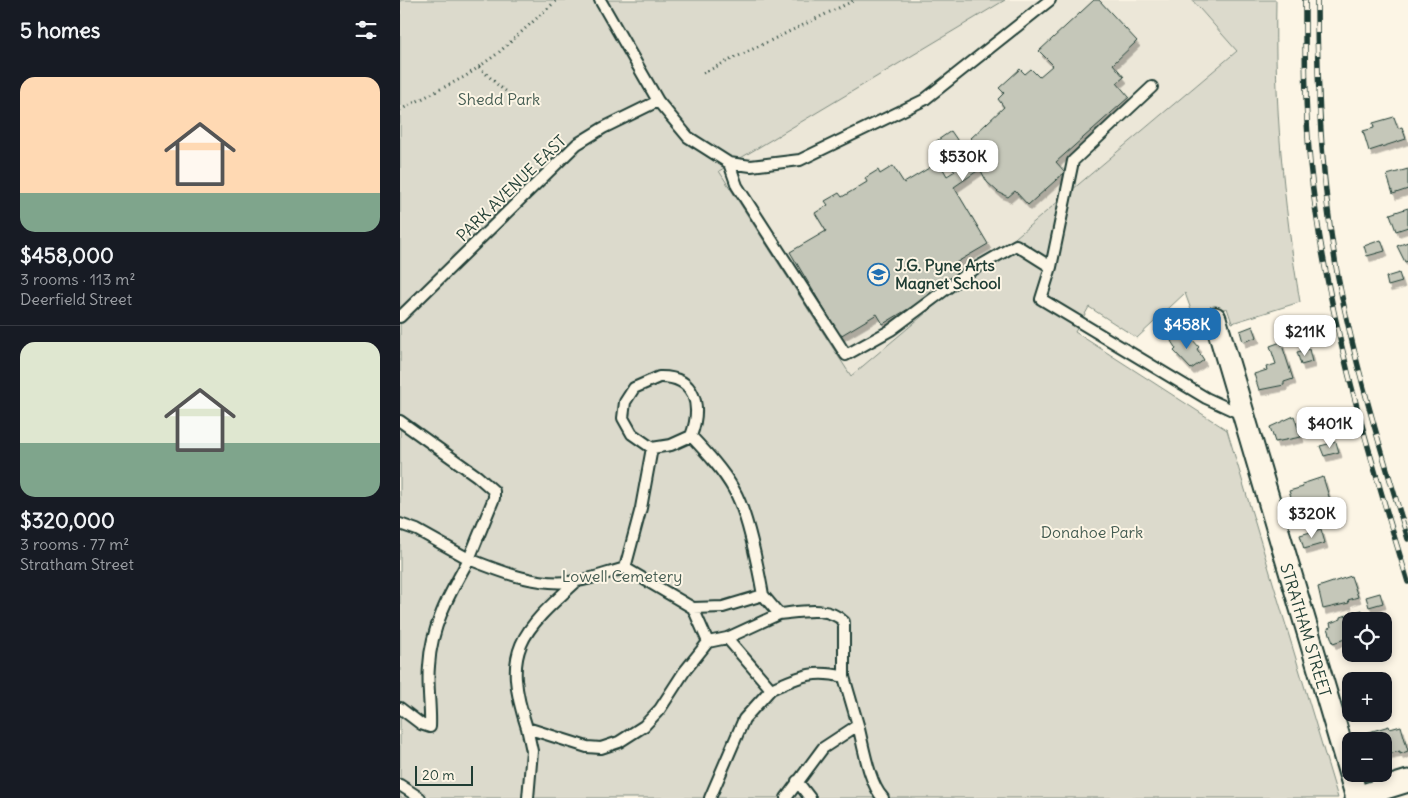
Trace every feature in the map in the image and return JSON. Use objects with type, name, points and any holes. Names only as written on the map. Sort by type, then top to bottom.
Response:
[{"type":"street","name":"STRATHAM STREET","points":[[1215,318],[1264,491],[1357,798]]},
{"type":"street","points":[[1357,798],[1408,781]]},
{"type":"lane","points":[[600,0],[658,101],[688,137],[729,163],[752,166],[800,160],[924,100],[1050,0]]},
{"type":"lane","points":[[1152,87],[1073,161],[1051,266],[1041,299],[1206,398],[1242,415]]},
{"type":"lane","name":"PARK AVENUE EAST","points":[[400,317],[577,144],[603,128],[658,101]]},
{"type":"lane","points":[[729,163],[737,186],[846,355],[891,330],[969,272],[1016,245],[1051,266]]},
{"type":"lane","points":[[674,376],[686,384],[693,395],[697,419],[690,436],[671,445],[652,448],[632,434],[622,418],[625,402],[634,388],[659,377],[674,376]]},
{"type":"lane","points":[[400,421],[494,491],[494,498],[469,559],[449,595],[433,633],[429,664],[430,727],[421,724],[400,708]]},
{"type":"lane","points":[[690,436],[705,451],[735,491],[758,565],[763,594],[779,614]]},
{"type":"lane","points":[[625,568],[641,508],[652,448]]},
{"type":"lane","points":[[400,524],[418,530],[469,559],[510,575],[542,582],[577,581],[625,568],[693,608],[723,606],[763,594]]},
{"type":"lane","points":[[528,798],[532,750],[518,702],[514,673],[517,650],[526,632],[577,581]]},
{"type":"lane","points":[[693,608],[708,642]]},
{"type":"lane","points":[[527,728],[587,747],[601,748],[619,742],[644,726],[660,709],[684,672],[708,642],[727,638],[779,614],[818,611],[838,615],[844,622],[844,677],[872,777],[879,794],[883,798]]},
{"type":"lane","points":[[727,638],[771,689]]},
{"type":"lane","points":[[710,798],[744,719],[771,689],[807,674],[826,672],[844,677]]},
{"type":"lane","points":[[786,798],[823,748],[858,725]]},
{"type":"lane","points":[[797,781],[810,798]]},
{"type":"lane","points":[[400,785],[421,798]]},
{"type":"path","points":[[400,110],[479,67],[498,54],[557,0]]},
{"type":"path","points":[[703,73],[855,0]]},
{"type":"path","points":[[479,67],[500,87],[530,108]]},
{"type":"shaded area","name":"J.G. Pyne Arts Magnet School","points":[[1004,0],[1192,0],[1237,51],[851,376],[718,171]]},
{"type":"green space","points":[[400,0],[1005,0],[719,171],[851,376],[1237,51],[1192,0],[1276,0],[1278,114],[1281,152],[1284,189],[1300,302],[1232,323],[1227,308],[1194,318],[1185,293],[1137,338],[1089,307],[1075,332],[1227,430],[1338,798],[400,798]]},
{"type":"building","points":[[1094,0],[1099,0],[1137,41],[1113,64],[1124,77],[1117,83],[1129,97],[1056,162],[1065,172],[1028,205],[1015,191],[1008,197],[998,192],[987,182],[980,169],[954,187],[988,244],[952,265],[960,278],[883,324],[877,314],[840,336],[790,252],[826,231],[815,213],[828,205],[825,201],[839,193],[842,197],[867,182],[865,178],[878,170],[880,174],[893,166],[904,183],[939,162],[947,176],[955,171],[935,142],[951,131],[971,160],[982,152],[970,139],[1004,107],[998,99],[1004,93],[999,88],[1020,69],[1025,74],[1031,69],[1039,77],[1053,65],[1039,51]]},
{"type":"building","points":[[1394,117],[1398,128],[1402,127],[1406,139],[1369,151],[1363,131],[1374,128],[1373,123]]},
{"type":"building","points":[[1408,169],[1408,189],[1393,194],[1387,175]]},
{"type":"building","points":[[1408,208],[1408,227],[1396,231],[1390,214]]},
{"type":"building","points":[[1381,240],[1385,251],[1367,256],[1364,246]]},
{"type":"building","points":[[1408,242],[1408,261],[1405,262],[1397,246]]},
{"type":"building","points":[[1399,273],[1402,282],[1388,286],[1386,277]]},
{"type":"building","points":[[1253,326],[1257,337],[1243,342],[1240,331]]},
{"type":"building","points":[[1185,331],[1199,347],[1197,349],[1204,360],[1191,369],[1174,351],[1176,349],[1171,341]]},
{"type":"building","points":[[1281,342],[1293,379],[1284,382],[1284,385],[1259,390],[1254,374],[1267,370],[1266,367],[1276,364],[1270,346]]},
{"type":"building","points":[[1309,349],[1312,362],[1301,365],[1297,352]]},
{"type":"building","points":[[1294,416],[1301,437],[1275,442],[1270,427]]},
{"type":"building","points":[[1336,442],[1339,452],[1324,456],[1320,446]]},
{"type":"building","points":[[1323,477],[1330,500],[1309,507],[1308,504],[1295,508],[1289,491],[1303,487],[1302,484]]},
{"type":"building","points":[[1321,529],[1325,543],[1304,549],[1300,535]]},
{"type":"building","points":[[1351,576],[1358,597],[1348,600],[1349,603],[1323,609],[1318,587]]},
{"type":"building","points":[[1380,593],[1383,603],[1369,607],[1366,597]]},
{"type":"building","points":[[1341,617],[1342,640],[1333,643],[1328,628],[1331,627],[1330,623],[1341,619]]},
{"type":"building","points":[[1389,726],[1390,729],[1401,726],[1408,751],[1400,754],[1400,751],[1392,753],[1392,732],[1369,732]]},
{"type":"railway","points":[[1305,0],[1308,143],[1325,269],[1348,374],[1408,582]]},
{"type":"railway","points":[[1317,0],[1321,136],[1327,204],[1337,272],[1360,373],[1408,539]]},
{"type":"place","name":"J.G. Pyne Arts Magnet School","points":[[879,274]]},
{"type":"park label","name":"Shedd Park","points":[[499,99]]},
{"type":"park label","name":"Donahoe Park","points":[[1092,532]]},
{"type":"park label","name":"Lowell Cemetery","points":[[622,576]]}]
